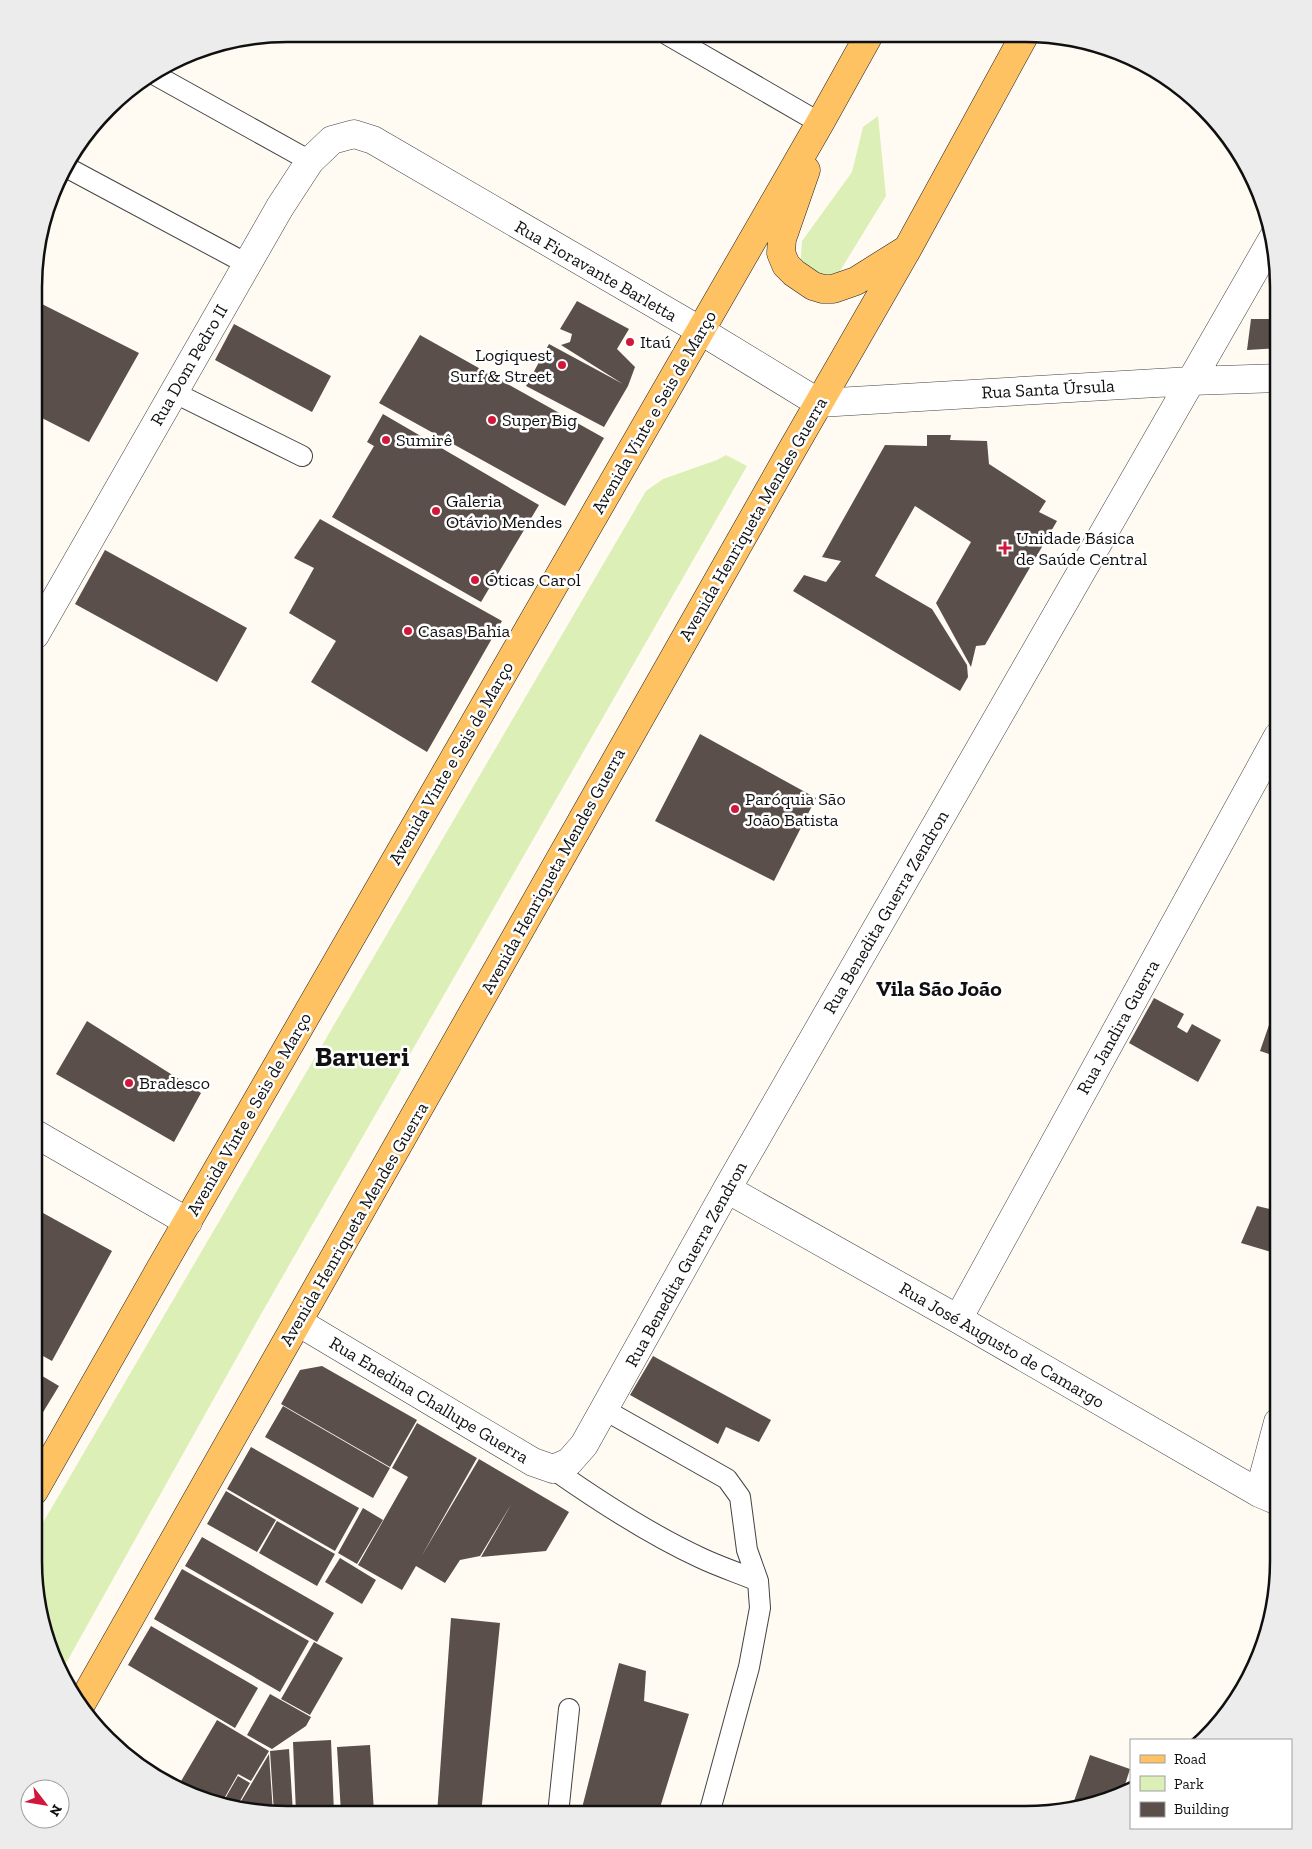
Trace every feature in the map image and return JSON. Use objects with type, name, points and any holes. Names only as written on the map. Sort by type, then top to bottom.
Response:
[{"type":"main road","name":"Avenida Vinte e Seis de Março","points":[[42,1477],[865,42]]},
{"type":"main road","name":"Avenida Henriqueta Mendes Guerra","points":[[85,1698],[908,248],[1021,42]]},
{"type":"main road","points":[[820,123],[801,188],[782,239],[781,253],[786,265],[812,286],[833,289],[856,281],[908,248]]},
{"type":"street","name":"Rua Dom Pedro II","points":[[42,623],[280,207],[310,161],[332,140],[354,134],[373,140]]},
{"type":"street","name":"Rua Fioravante Barletta","points":[[373,140],[701,331],[819,403]]},
{"type":"street","name":"Rua Benedita Guerra Zendron","points":[[553,1469],[569,1462],[584,1445],[605,1410],[727,1189],[1266,250]]},
{"type":"street","name":"Rua Santa Úrsula","points":[[819,403],[1191,380],[1270,378]]},
{"type":"street","name":"Rua Jandira Guerra","points":[[958,1318],[1270,751]]},
{"type":"street","points":[[42,1138],[188,1222]]},
{"type":"street","name":"Rua José Augusto de Camargo","points":[[727,1189],[958,1318],[1268,1497]]},
{"type":"street","name":"Rua Enedina Challupe Guerra","points":[[298,1322],[511,1450],[533,1462],[553,1469]]},
{"type":"street","points":[[1268,1497],[1270,1482]]},
{"type":"lane","points":[[680,42],[820,123]]},
{"type":"lane","points":[[161,78],[310,161]]},
{"type":"lane","points":[[72,170],[247,264]]},
{"type":"lane","points":[[173,392],[302,456]]},
{"type":"lane","points":[[605,1410],[727,1479],[740,1497],[747,1550],[758,1581],[760,1608],[749,1668],[711,1806]]},
{"type":"lane","points":[[553,1469],[595,1498],[653,1533],[701,1558],[758,1581]]},
{"type":"lane","points":[[559,1806],[569,1709]]},
{"type":"green space","points":[[878,116],[886,196],[832,284],[800,270],[802,241],[852,172],[863,127]]},
{"type":"green space","points":[[726,455],[747,466],[260,1316],[65,1664],[47,1609],[42,1561],[42,1524],[646,491],[663,479]]},
{"type":"building","points":[[577,301],[629,329],[617,349],[635,367],[628,386],[604,427],[526,386],[549,344],[623,384],[561,345],[570,342],[572,334],[560,329]]},
{"type":"building","points":[[42,304],[139,353],[89,442],[42,418]]},
{"type":"building","points":[[1251,319],[1270,319],[1270,349],[1247,350]]},
{"type":"building","points":[[234,324],[331,376],[312,412],[215,360]]},
{"type":"building","name":"Super Big","points":[[420,335],[604,438],[565,506],[379,403]]},
{"type":"building","name":"Galeria Otávio Mendes","points":[[383,414],[539,505],[481,602],[332,517],[374,446],[367,442]]},
{"type":"building","points":[[927,435],[951,435],[950,440],[987,441],[989,464],[1046,501],[1039,512],[1057,521],[985,645],[976,646],[971,667],[936,603],[971,542],[915,506],[875,576],[932,609],[967,665],[968,677],[960,691],[793,591],[804,575],[826,582],[841,561],[822,557],[885,445],[927,446]]},
{"type":"building","name":"Casas Bahia","points":[[320,519],[502,621],[427,752],[311,682],[336,641],[289,613],[314,568],[294,558]]},
{"type":"building","points":[[105,550],[247,628],[217,682],[75,604]]},
{"type":"building","name":"Paróquia São João Batista","points":[[700,734],[816,798],[774,881],[655,821]]},
{"type":"building","points":[[1154,998],[1184,1014],[1177,1027],[1187,1033],[1192,1024],[1221,1040],[1198,1082],[1129,1043]]},
{"type":"building","name":"Bradesco","points":[[87,1021],[201,1093],[174,1142],[56,1074]]},
{"type":"building","points":[[1270,1022],[1270,1054],[1260,1051]]},
{"type":"building","points":[[1257,1206],[1270,1209],[1270,1252],[1241,1243]]},
{"type":"building","points":[[42,1212],[112,1251],[52,1361],[42,1355]]},
{"type":"building","points":[[653,1356],[771,1420],[759,1442],[726,1427],[718,1444],[630,1395]]},
{"type":"building","points":[[322,1366],[417,1420],[390,1467],[281,1404],[300,1370]]},
{"type":"building","points":[[42,1376],[59,1386],[42,1414]]},
{"type":"building","points":[[283,1406],[390,1468],[373,1498],[265,1437]]},
{"type":"building","points":[[417,1423],[477,1458],[421,1557],[479,1459],[569,1512],[546,1551],[481,1557],[512,1503],[480,1556],[460,1560],[445,1583],[416,1566],[402,1590],[358,1565],[408,1477],[392,1468]]},
{"type":"building","points":[[251,1447],[359,1508],[335,1551],[227,1489]]},
{"type":"building","points":[[226,1491],[276,1520],[257,1552],[207,1524]]},
{"type":"building","points":[[363,1508],[383,1520],[357,1564],[338,1553]]},
{"type":"building","points":[[277,1521],[335,1554],[317,1586],[259,1553]]},
{"type":"building","points":[[202,1537],[334,1613],[317,1642],[185,1566]]},
{"type":"building","points":[[340,1558],[376,1580],[362,1604],[325,1582]]},
{"type":"building","points":[[182,1569],[309,1641],[280,1692],[154,1619]]},
{"type":"building","points":[[451,1618],[500,1623],[482,1806],[438,1806]]},
{"type":"building","points":[[151,1626],[258,1688],[235,1728],[128,1665]]},
{"type":"building","points":[[314,1642],[343,1658],[310,1715],[281,1699]]},
{"type":"building","points":[[619,1663],[646,1671],[644,1701],[689,1714],[660,1806],[583,1806]]},
{"type":"building","points":[[270,1694],[311,1717],[306,1726],[272,1749],[247,1735]]},
{"type":"building","points":[[217,1720],[269,1751],[251,1781],[238,1774],[224,1798],[181,1782]]},
{"type":"building","points":[[331,1740],[334,1806],[296,1806],[293,1742]]},
{"type":"building","points":[[370,1745],[374,1806],[341,1806],[337,1747]]},
{"type":"building","points":[[289,1749],[293,1806],[274,1806],[270,1751]]},
{"type":"building","points":[[269,1754],[273,1806],[241,1802]]},
{"type":"building","points":[[1090,1755],[1130,1769],[1125,1785],[1074,1802]]},
{"type":"building","points":[[238,1776],[250,1783],[239,1802],[225,1798]]},
{"type":"place","name":"Itaú","points":[[630,342]]},
{"type":"place","name":"Logiquest Surf & Street","points":[[562,365]]},
{"type":"place","name":"Super Big","points":[[492,420]]},
{"type":"place","name":"Sumirê","points":[[386,440]]},
{"type":"place","name":"Galeria Otávio Mendes","points":[[436,511]]},
{"type":"place","name":"Unidade Básica de Saúde Central","points":[[1005,548]]},
{"type":"place","name":"Óticas Carol","points":[[475,580]]},
{"type":"place","name":"Casas Bahia","points":[[408,631]]},
{"type":"place","name":"Paróquia São João Batista","points":[[735,809]]},
{"type":"place","name":"Bradesco","points":[[129,1083]]},
{"type":"district","name":"Vila São João","points":[[939,988]]},
{"type":"district","name":"Barueri","points":[[362,1056]]}]
